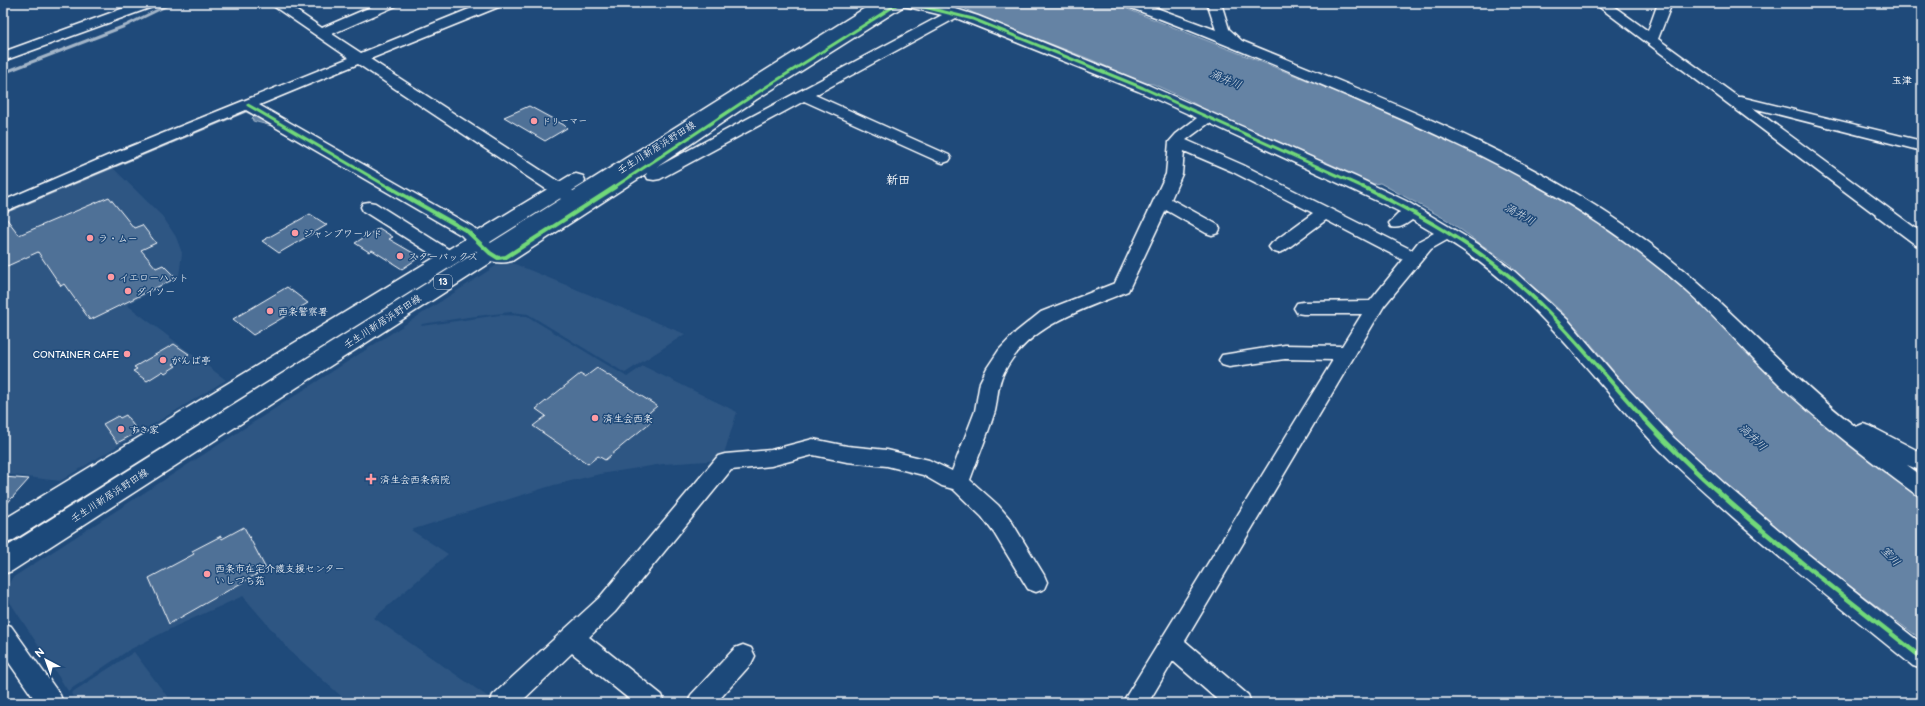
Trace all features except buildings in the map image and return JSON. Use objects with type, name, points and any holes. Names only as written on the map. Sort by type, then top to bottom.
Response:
[{"type":"main road","name":"壬生川新居浜野田線","points":[[566,195],[858,3]]},
{"type":"main road","name":"壬生川新居浜野田線","points":[[3,563],[483,247],[566,195],[884,3]]},
{"type":"main road","name":"壬生川新居浜野田線","points":[[3,532],[450,258],[483,247]]},
{"type":"street","points":[[3,57],[150,3]]},
{"type":"street","points":[[276,3],[566,195]]},
{"type":"street","points":[[322,33],[391,3]]},
{"type":"street","points":[[455,3],[471,14]]},
{"type":"street","points":[[3,207],[113,159],[496,3]]},
{"type":"street","points":[[248,104],[374,179],[467,231],[483,247],[498,258],[506,257],[666,154],[752,96],[899,3]]},
{"type":"street","points":[[908,3],[928,9],[956,13],[1093,67],[1350,181],[1412,212],[1448,233],[1508,275],[1532,297],[1582,347],[1607,379],[1667,444],[1718,491],[1792,555],[1922,658]]},
{"type":"street","points":[[1131,3],[1244,48],[1467,141],[1518,166],[1593,211],[1630,237],[1704,297],[1797,389],[1830,418],[1922,487]]},
{"type":"street","points":[[1214,3],[1219,12],[1218,20],[1223,33],[1226,37],[1244,45],[1244,48]]},
{"type":"street","points":[[1601,3],[1922,240]]},
{"type":"street","points":[[1651,40],[1665,3]]},
{"type":"street","points":[[550,228],[562,225],[956,13]]},
{"type":"street","points":[[803,95],[943,158]]},
{"type":"street","points":[[1731,99],[1922,146]]},
{"type":"street","points":[[959,482],[981,420],[986,412],[989,383],[994,371],[1028,331],[1044,320],[1122,286],[1174,174],[1177,142],[1207,117]]},
{"type":"street","points":[[1177,142],[1237,168],[1414,258]]},
{"type":"street","points":[[1162,200],[1212,229]]},
{"type":"street","points":[[368,207],[450,258]]},
{"type":"street","points":[[1396,223],[1412,212]]},
{"type":"street","points":[[1278,247],[1325,213]]},
{"type":"street","points":[[1134,703],[1374,307],[1425,245],[1448,233]]},
{"type":"street","points":[[1303,308],[1374,307]]},
{"type":"street","points":[[1229,360],[1285,352],[1346,353]]},
{"type":"street","points":[[1830,418],[1848,424],[1922,463]]},
{"type":"street","points":[[504,702],[607,605],[725,462],[771,458],[813,447],[908,462],[929,468],[949,480],[959,482],[990,511],[1002,526],[1036,582]]},
{"type":"street","points":[[3,634],[51,703]]},
{"type":"street","points":[[572,638],[653,703]]},
{"type":"street","points":[[1170,644],[1239,703]]},
{"type":"street","points":[[700,703],[743,656]]},
{"type":"shaded area","points":[[112,167],[163,217],[176,237],[182,253],[179,276],[176,279],[127,305],[226,380],[60,481],[3,474],[3,215]]},
{"type":"shaded area","name":"済生会西条病院","points":[[505,260],[685,334],[625,373],[528,314],[511,312],[422,324],[421,326],[500,315],[527,316],[627,377],[643,366],[737,412],[722,460],[663,464],[600,474],[554,485],[411,530],[448,554],[374,618],[494,701],[492,703],[349,703],[290,651],[243,596],[176,626],[129,650],[68,691],[4,593],[12,578]]},
{"type":"shaded area","points":[[134,652],[172,703],[76,703],[71,693]]},
{"type":"water","points":[[947,3],[1112,3],[1332,90],[1359,99],[1516,169],[1608,227],[1670,276],[1862,453],[1922,500],[1922,640],[1794,543],[1733,492],[1658,423],[1563,313],[1510,268],[1512,266],[1447,220],[1380,183],[1374,184],[1326,162],[1322,163],[1213,114],[1186,99],[1153,84],[1142,83],[1092,60],[977,15],[960,6]]},
{"type":"water","points":[[247,108],[342,166],[272,126],[253,121],[252,118],[254,116],[246,112],[3,214],[3,211]]},
{"type":"waterway","points":[[3,73],[125,26],[172,3]]},
{"type":"cycle path","points":[[248,105],[374,179],[467,231],[490,253],[498,258],[506,257],[666,154],[752,96],[899,3]]},
{"type":"cycle path","points":[[908,3],[973,19],[1143,88],[1400,205],[1472,248],[1508,275],[1561,325],[1607,379],[1667,444],[1718,491],[1792,555],[1922,658]]},
{"type":"place","name":"ドリーマー","points":[[534,121]]},
{"type":"place","name":"ジャンプワールド","points":[[295,233]]},
{"type":"place","name":"ラ・ムー","points":[[90,238]]},
{"type":"place","name":"スターバックス","points":[[400,256]]},
{"type":"place","name":"イエローハット","points":[[111,277]]},
{"type":"place","name":"ダイソー","points":[[128,291]]},
{"type":"place","name":"西条警察署","points":[[270,311]]},
{"type":"place","name":"CONTAINER CAFE","points":[[127,354]]},
{"type":"place","name":"がんば亭","points":[[163,360]]},
{"type":"place","name":"済生会西条","points":[[595,418]]},
{"type":"place","name":"すき家","points":[[121,429]]},
{"type":"place","name":"済生会西条病院","points":[[371,479]]},
{"type":"place","name":"西条市在宅介護支援センター いしづち苑","points":[[207,574]]},
{"type":"district","name":"玉津","points":[[1902,80]]},
{"type":"district","name":"新田","points":[[898,180]]},
{"type":"water label","name":"渦井川","points":[[1226,79]]},
{"type":"water label","name":"渦井川","points":[[1520,214]]},
{"type":"water label","name":"渦井川","points":[[1753,437]]},
{"type":"water label","name":"室川","points":[[1891,556]]}]
